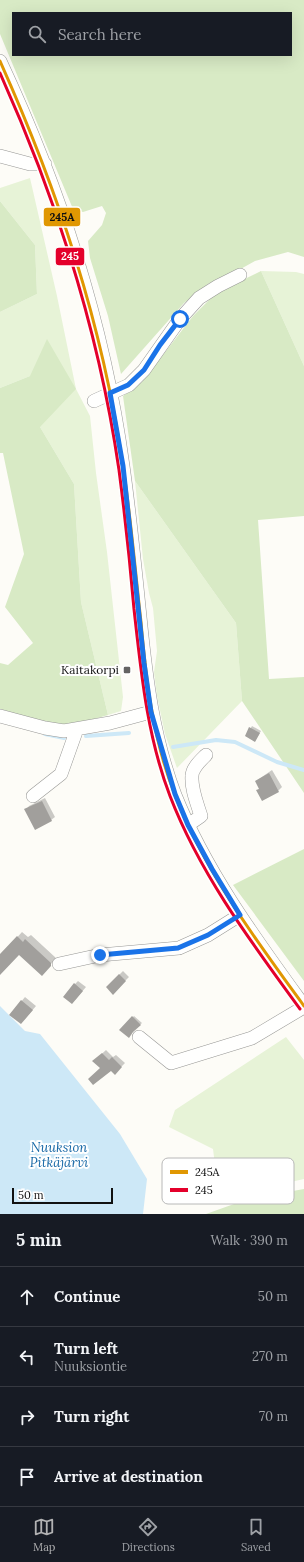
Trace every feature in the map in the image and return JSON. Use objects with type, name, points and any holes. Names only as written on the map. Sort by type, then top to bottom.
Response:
[{"type":"street","points":[[0,61],[18,99],[45,164],[67,228],[91,306],[110,393],[123,466],[144,663],[151,712],[175,794],[188,825],[212,869],[240,915],[304,1007],[252,1038],[171,1063],[139,1037]]},
{"type":"street","points":[[0,156],[6,159],[30,164],[45,164]]},
{"type":"street","points":[[94,401],[128,385],[144,370],[160,345],[180,319],[199,298],[240,274]]},
{"type":"street","points":[[0,716],[64,731],[151,712]]},
{"type":"street","points":[[33,796],[62,774],[77,729]]},
{"type":"street","points":[[188,825],[201,816],[193,791],[192,774],[198,763],[206,755]]},
{"type":"street","points":[[59,964],[100,955],[178,948],[208,935],[240,915]]},
{"type":"green space","points":[[0,0],[304,0],[304,257],[288,252],[255,261],[208,284],[184,303],[121,374],[108,316],[90,258],[88,241],[102,225],[106,213],[102,206],[83,212],[73,209],[0,34]]},
{"type":"green space","points":[[30,178],[57,296],[76,389],[90,416],[123,697],[121,711],[108,715],[81,602],[74,484],[40,427],[30,376],[0,388],[0,312],[37,294],[35,245],[0,201],[0,188]]},
{"type":"green space","points":[[0,201],[35,245],[37,294],[0,312]]},
{"type":"green space","points":[[261,271],[296,272],[304,274],[304,366]]},
{"type":"green space","points":[[261,271],[304,366],[304,516],[258,520],[269,679],[304,677],[304,793],[242,701],[236,623],[135,481],[123,396],[142,382],[193,316],[216,293]]},
{"type":"green space","points":[[47,339],[76,389],[40,427],[74,484],[81,602],[108,715],[82,722],[66,724],[49,723],[0,709],[0,663],[8,665],[33,643],[5,607],[24,554],[3,453],[0,453],[0,388],[30,376]]},
{"type":"green space","points":[[135,481],[236,623],[242,701],[177,768],[165,734],[157,696],[154,672],[157,651],[153,608],[143,559]]},
{"type":"green space","points":[[304,849],[304,981],[233,885]]},
{"type":"green space","points":[[286,1037],[304,1060],[304,1179],[294,1181],[294,1158],[214,1158],[213,1149],[169,1127],[175,1110]]},
{"type":"green space","points":[[304,1189],[304,1214],[206,1214],[234,1204],[294,1204],[294,1191]]},
{"type":"water","name":"Nuuksion Pitkäjärvi","points":[[0,1006],[25,1031],[40,1034],[120,1134],[147,1179],[143,1214],[0,1214]]},
{"type":"building","points":[[249,727],[260,733],[255,742],[245,736]]},
{"type":"building","points":[[269,773],[279,792],[262,801],[256,790],[259,789],[255,781]]},
{"type":"building","points":[[42,801],[52,821],[35,830],[24,809]]},
{"type":"building","points":[[17,936],[23,942],[25,939],[51,963],[51,966],[42,976],[19,955],[0,975],[0,954]]},
{"type":"building","points":[[119,974],[126,981],[113,995],[106,987]]},
{"type":"building","points":[[74,983],[83,991],[72,1004],[63,997]]},
{"type":"building","points":[[21,1000],[33,1010],[21,1024],[9,1015]]},
{"type":"building","points":[[132,1016],[141,1025],[129,1038],[119,1030]]},
{"type":"building","points":[[102,1053],[109,1060],[112,1057],[122,1067],[115,1075],[111,1071],[93,1085],[88,1079],[100,1068],[92,1061]]},
{"type":"waterway","points":[[86,736],[129,733]]},
{"type":"waterway","points":[[45,734],[64,738]]},
{"type":"waterway","points":[[173,747],[216,740],[235,742],[277,762],[304,770]]},
{"type":"transit line","name":"245A","points":[[0,61],[41,160],[59,209],[76,259],[103,361],[114,413],[126,486],[148,688],[156,731],[167,774],[187,823],[216,878],[250,931],[304,1006]]},
{"type":"transit line","name":"245","points":[[0,73],[40,169],[57,218],[88,317],[100,368],[119,470],[139,656],[146,704],[150,727],[162,773],[182,825],[211,880],[245,933],[300,1009]]},
{"type":"place","name":"Kaitakorpi","points":[[127,670]]},
{"type":"route","points":[[100,955],[178,948],[208,935],[240,915],[212,869],[188,825],[175,794],[151,712],[144,663],[123,466],[110,393],[128,385],[144,370],[160,345],[180,319]]}]
